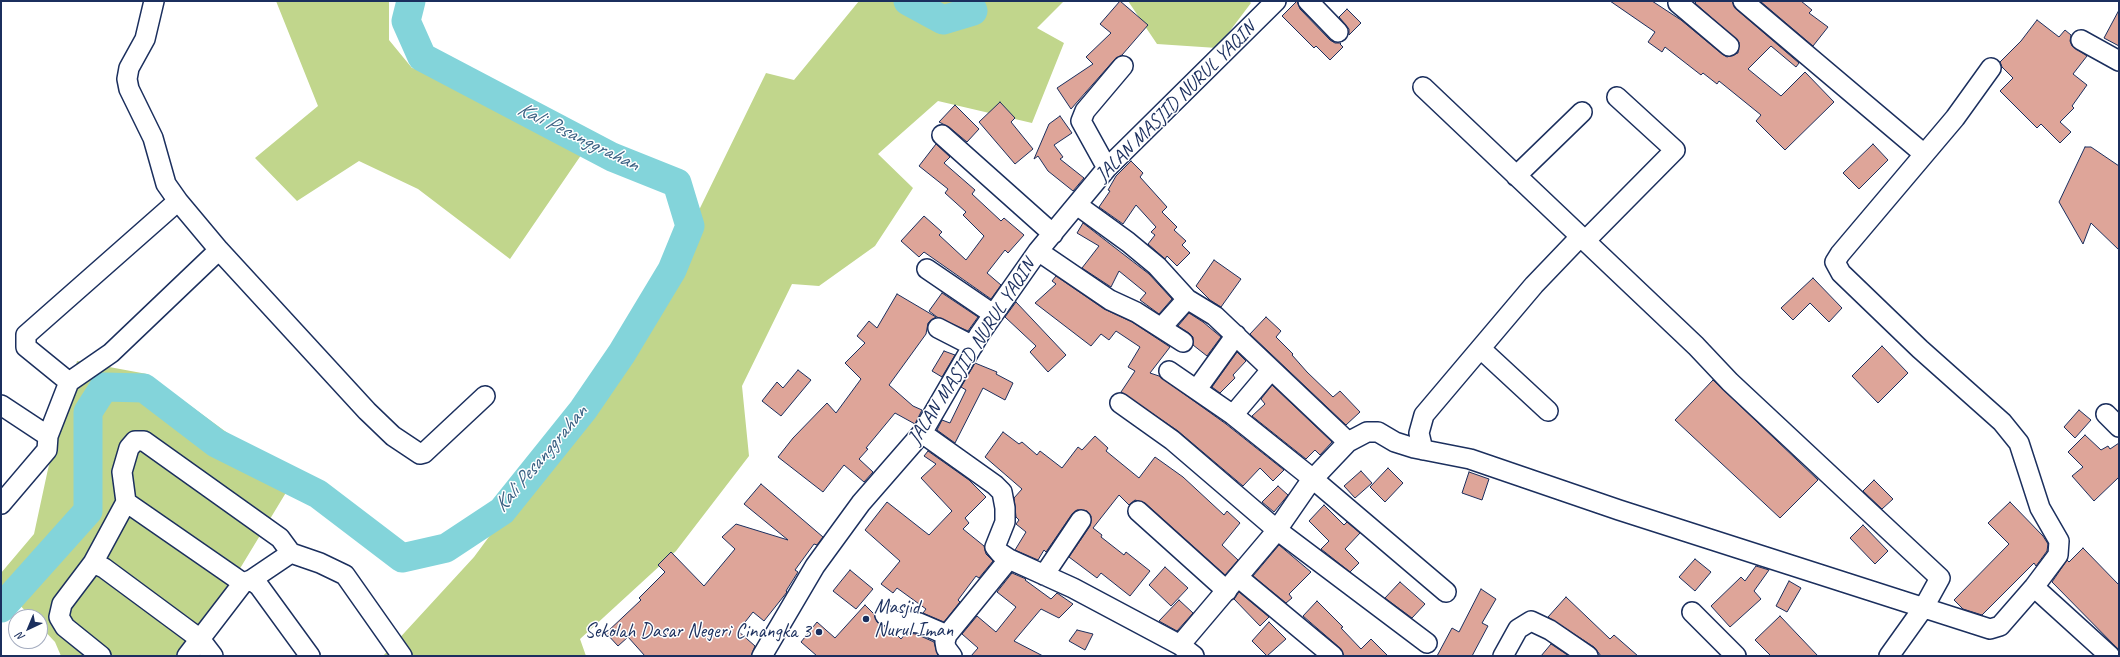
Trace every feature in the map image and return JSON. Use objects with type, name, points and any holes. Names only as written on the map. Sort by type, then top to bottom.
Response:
[{"type":"street","points":[[154,1],[145,39],[129,68],[127,79],[129,89],[153,138],[166,184],[178,201],[219,250],[367,411],[393,436],[420,454],[424,453],[485,396]]},
{"type":"street","name":"JALAN MASJID NURUL YAQIN","points":[[762,656],[820,559],[861,503],[922,433],[993,314],[1038,251],[1107,168],[1276,1]]},
{"type":"street","points":[[1308,1],[1338,32]]},
{"type":"street","points":[[1743,1],[1924,154]]},
{"type":"street","points":[[1674,2],[1729,46]]},
{"type":"street","points":[[2081,40],[2119,61]]},
{"type":"street","points":[[1107,168],[1081,121],[1085,111],[1123,66]]},
{"type":"street","points":[[922,433],[995,485],[1002,492],[1005,508],[1005,522],[995,548],[1009,559],[1073,588],[1188,652],[1233,584],[1278,530],[1313,479],[1348,442],[1367,432],[1378,432],[1394,442],[1470,460],[1619,510],[1990,628],[1995,628],[2000,626],[2034,587],[2058,555],[2059,542],[2040,508],[2019,443],[2002,422],[1886,317],[1841,273],[1836,262],[1840,254],[1955,118],[1991,68]]},
{"type":"street","points":[[1423,87],[1696,346],[1730,382],[1940,578],[1924,607],[1889,656]]},
{"type":"street","points":[[1423,450],[1419,433],[1424,415],[1534,285],[1675,150],[1617,97]]},
{"type":"street","points":[[1516,176],[1582,112]]},
{"type":"street","points":[[942,135],[1052,234]]},
{"type":"street","points":[[69,382],[26,347],[26,335],[178,201]]},
{"type":"street","points":[[1077,205],[1128,242],[1157,266],[1187,299],[1215,316],[1348,442]]},
{"type":"street","points":[[1,504],[47,450],[48,436],[69,382],[111,353],[219,250]]},
{"type":"street","points":[[1038,251],[1110,300],[1136,312],[1183,342]]},
{"type":"street","points":[[927,269],[993,314]]},
{"type":"street","points":[[1161,328],[1187,299]]},
{"type":"street","points":[[938,328],[973,346]]},
{"type":"street","points":[[1197,389],[1236,335]]},
{"type":"street","points":[[1481,348],[1548,411]]},
{"type":"street","points":[[1233,415],[1271,370]]},
{"type":"street","points":[[1169,371],[1233,415],[1313,479],[1446,592]]},
{"type":"street","points":[[1120,403],[1172,440],[1278,530],[1427,643]]},
{"type":"street","points":[[1,405],[48,436]]},
{"type":"street","points":[[2106,414],[2119,427]]},
{"type":"street","points":[[101,656],[65,627],[59,616],[62,604],[93,563],[126,502],[122,472],[129,448],[135,441],[144,441],[280,538],[291,553],[320,562],[345,575],[402,656]]},
{"type":"street","points":[[126,502],[247,582],[259,586],[310,656]]},
{"type":"street","points":[[1138,511],[1233,584],[1333,656]]},
{"type":"street","points":[[1044,575],[1081,520]]},
{"type":"street","points":[[187,656],[247,582],[291,553]]},
{"type":"street","points":[[952,656],[946,648],[945,642],[947,635],[1009,559]]},
{"type":"street","points":[[93,563],[104,568],[200,639],[213,656]]},
{"type":"street","points":[[2034,587],[2110,656]]},
{"type":"street","points":[[1692,612],[1736,656]]},
{"type":"street","points":[[885,615],[900,621],[919,623],[947,635]]},
{"type":"street","points":[[1503,656],[1518,629],[1531,621],[1550,630],[1588,656]]},
{"type":"green space","points":[[276,1],[389,1],[389,40],[412,68],[464,76],[588,145],[510,259],[418,189],[359,161],[297,201],[255,158],[318,106]]},
{"type":"green space","points":[[859,1],[1064,1],[1037,28],[1064,43],[1032,123],[938,101],[878,154],[913,188],[875,246],[819,286],[792,284],[742,386],[749,456],[676,551],[580,639],[586,656],[383,656],[474,557],[637,337],[766,73],[794,80]]},
{"type":"green space","points":[[1128,1],[1249,1],[1251,3],[1217,48],[1157,44]]},
{"type":"green space","points":[[77,361],[147,374],[293,481],[187,656],[61,656],[55,642],[48,635],[48,609],[24,609],[1,585],[1,573],[34,534],[48,469]]},
{"type":"building","points":[[1120,1],[1148,25],[1122,55],[1115,59],[1071,109],[1057,88],[1093,64],[1086,57],[1111,33],[1100,24]]},
{"type":"building","points":[[1297,1],[1300,9],[1330,40],[1335,43],[1341,43],[1340,44],[1343,47],[1330,60],[1316,46],[1314,48],[1282,16]]},
{"type":"building","points":[[1610,1],[1652,1],[1681,20],[1727,57],[1738,53],[1739,42],[1695,3],[1697,1],[1732,1],[1736,9],[1799,63],[1796,67],[1771,46],[1748,69],[1781,96],[1805,72],[1834,102],[1785,150],[1756,121],[1761,115],[1719,81],[1717,84],[1703,73],[1701,75],[1665,47],[1662,52],[1648,42],[1655,32]]},
{"type":"building","points":[[1760,1],[1801,1],[1812,10],[1809,13],[1828,27],[1813,46]]},
{"type":"building","points":[[1347,9],[1361,23],[1349,35],[1349,29],[1339,17]]},
{"type":"building","points":[[2119,10],[2119,46],[2104,38]]},
{"type":"building","points":[[2037,20],[2059,37],[2065,30],[2071,35],[2070,41],[2072,46],[2087,56],[2073,74],[2087,85],[2072,106],[2074,108],[2060,122],[2071,132],[2060,143],[2041,124],[2037,128],[2000,91],[2013,78],[2002,67],[2000,62],[2021,41]]},
{"type":"building","points":[[1000,102],[1015,118],[1011,122],[1033,149],[1015,164],[979,122]]},
{"type":"building","points":[[955,105],[979,129],[967,142],[949,127],[939,122]]},
{"type":"building","points":[[1060,116],[1072,133],[1054,145],[1063,157],[1060,159],[1084,178],[1073,191],[1048,171],[1038,156],[1034,159],[1049,124]]},
{"type":"building","points":[[936,144],[950,157],[944,163],[975,190],[972,194],[1001,221],[1004,218],[1024,235],[1008,253],[1005,250],[987,273],[1001,285],[991,299],[924,252],[919,257],[901,241],[924,216],[942,232],[939,235],[966,260],[984,236],[963,215],[966,212],[945,193],[948,189],[919,166]]},
{"type":"building","points":[[1873,144],[1888,160],[1859,189],[1843,173]]},
{"type":"building","points":[[2085,147],[2091,147],[2119,166],[2119,250],[2091,223],[2083,244],[2059,202]]},
{"type":"building","points":[[1131,161],[1143,173],[1140,177],[1167,207],[1162,212],[1177,227],[1174,230],[1186,241],[1182,245],[1190,253],[1177,266],[1167,256],[1165,259],[1148,244],[1155,235],[1151,232],[1156,227],[1136,205],[1123,224],[1099,207],[1110,191],[1108,190],[1116,176]]},
{"type":"building","points":[[1083,223],[1149,274],[1172,299],[1159,314],[1140,300],[1146,293],[1119,271],[1111,287],[1082,268],[1099,246],[1077,233]]},
{"type":"building","points":[[1214,260],[1241,279],[1221,307],[1210,300],[1196,286]]},
{"type":"building","points":[[1056,276],[1104,309],[1132,322],[1170,347],[1150,373],[1159,376],[1226,424],[1284,470],[1273,481],[1260,468],[1243,486],[1178,431],[1121,392],[1135,371],[1128,367],[1140,347],[1116,331],[1109,340],[1101,334],[1091,346],[1035,303],[1056,284],[1052,281]]},
{"type":"building","points":[[1813,278],[1842,308],[1829,322],[1810,303],[1793,320],[1781,308]]},
{"type":"building","points":[[942,293],[978,317],[968,331],[937,317],[929,311]]},
{"type":"building","points":[[897,294],[936,317],[928,323],[926,334],[889,385],[913,406],[922,410],[915,424],[895,413],[866,448],[868,449],[859,459],[873,472],[864,482],[844,465],[823,492],[778,457],[793,438],[827,403],[836,413],[861,379],[845,363],[865,343],[857,336],[869,321],[877,328]]},
{"type":"building","points":[[1016,302],[1066,355],[1048,372],[1030,352],[1036,346],[1005,317]]},
{"type":"building","points":[[1189,313],[1221,337],[1207,356],[1193,345],[1193,337],[1178,326]]},
{"type":"building","points":[[1266,317],[1281,331],[1276,337],[1293,354],[1292,355],[1307,372],[1333,397],[1340,391],[1360,412],[1346,425],[1250,334]]},
{"type":"building","points":[[1882,346],[1908,373],[1878,403],[1852,376]]},
{"type":"building","points":[[944,351],[955,355],[942,377],[932,371]]},
{"type":"building","points":[[1237,352],[1246,361],[1233,375],[1235,378],[1220,393],[1212,387]]},
{"type":"building","points":[[975,363],[997,372],[996,374],[1013,383],[1005,400],[983,388],[955,443],[937,430],[942,420],[950,423],[966,390],[961,387]]},
{"type":"building","points":[[798,370],[811,380],[781,416],[762,401],[777,382],[783,388]]},
{"type":"building","points":[[1713,380],[1818,480],[1780,518],[1675,420]]},
{"type":"building","points":[[1272,385],[1332,442],[1320,455],[1315,450],[1306,459],[1252,416],[1265,404],[1261,399]]},
{"type":"building","points":[[2079,410],[2091,420],[2075,438],[2064,427]]},
{"type":"building","points":[[1003,432],[1019,444],[1022,442],[1037,455],[1040,451],[1062,468],[1078,447],[1082,450],[1095,436],[1108,448],[1106,451],[1139,478],[1155,457],[1183,477],[1224,515],[1227,511],[1240,523],[1222,545],[1238,560],[1225,575],[1145,503],[1135,500],[1129,505],[1119,495],[1093,528],[1102,535],[1101,537],[1124,555],[1126,552],[1150,571],[1130,596],[1101,573],[1097,578],[1069,557],[1090,526],[1091,516],[1087,511],[1077,510],[1072,514],[1046,552],[1044,550],[1038,560],[1015,550],[1026,532],[1016,524],[1019,520],[1016,517],[1014,498],[1022,489],[985,457]]},
{"type":"building","points":[[2085,435],[2101,450],[2108,446],[2110,449],[2119,443],[2119,477],[2094,501],[2072,476],[2083,467],[2068,452]]},
{"type":"building","points":[[928,451],[969,480],[986,497],[965,518],[969,523],[963,529],[984,546],[986,554],[993,561],[979,578],[976,576],[958,600],[960,602],[944,622],[923,613],[926,609],[897,588],[893,593],[881,584],[900,561],[865,530],[887,502],[929,535],[952,511],[921,478],[936,464],[924,456]]},
{"type":"building","points":[[1388,468],[1403,483],[1385,502],[1370,487]]},
{"type":"building","points":[[1361,471],[1372,483],[1355,498],[1344,486]]},
{"type":"building","points":[[1469,472],[1489,479],[1482,500],[1462,493]]},
{"type":"building","points":[[1874,480],[1893,499],[1882,509],[1863,491]]},
{"type":"building","points":[[761,484],[823,537],[817,545],[814,544],[795,570],[798,572],[786,591],[787,592],[764,621],[753,612],[738,631],[755,646],[751,656],[645,656],[628,637],[618,646],[606,633],[641,600],[639,598],[665,572],[658,565],[671,552],[704,586],[735,549],[722,537],[736,524],[788,540],[744,504]]},
{"type":"building","points":[[1278,486],[1288,495],[1274,512],[1262,502]]},
{"type":"building","points":[[2010,502],[2043,536],[2048,544],[2047,551],[2036,566],[2034,563],[1982,615],[1963,609],[1954,600],[2009,544],[1988,523]]},
{"type":"building","points":[[1324,505],[1344,525],[1347,522],[1360,533],[1345,549],[1359,563],[1350,572],[1321,549],[1329,541],[1309,521]]},
{"type":"building","points":[[1863,525],[1888,551],[1875,564],[1850,538]]},
{"type":"building","points":[[1279,545],[1311,572],[1289,594],[1292,598],[1286,603],[1253,576]]},
{"type":"building","points":[[2083,548],[2119,585],[2119,650],[2052,582],[2067,560],[2069,562]]},
{"type":"building","points":[[1695,559],[1711,572],[1695,591],[1679,577]]},
{"type":"building","points":[[1756,566],[1769,570],[1754,591],[1761,599],[1730,627],[1711,606],[1741,577],[1745,581]]},
{"type":"building","points":[[1165,567],[1188,588],[1171,606],[1149,585]]},
{"type":"building","points":[[850,570],[873,589],[856,609],[833,591]]},
{"type":"building","points":[[1012,573],[1026,579],[1025,580],[1051,599],[1057,593],[1073,604],[1059,618],[1041,609],[1014,641],[1043,656],[971,656],[978,648],[962,634],[977,616],[996,632],[1016,607],[997,592]]},
{"type":"building","points":[[1789,581],[1801,588],[1787,612],[1776,606]]},
{"type":"building","points":[[1400,582],[1425,604],[1412,618],[1385,598]]},
{"type":"building","points":[[1481,589],[1496,599],[1482,623],[1488,626],[1472,656],[1437,656],[1452,628],[1459,632]]},
{"type":"building","points":[[1239,592],[1269,617],[1260,626],[1234,599]]},
{"type":"building","points":[[1566,597],[1610,639],[1614,635],[1638,656],[1601,656],[1594,647],[1548,617]]},
{"type":"building","points":[[1179,600],[1193,613],[1177,631],[1159,621]]},
{"type":"building","points":[[1317,601],[1343,627],[1341,628],[1361,649],[1371,639],[1388,656],[1344,656],[1340,648],[1303,616]]},
{"type":"building","points":[[865,605],[874,614],[877,622],[891,629],[901,639],[906,633],[916,634],[934,642],[938,656],[817,656],[801,642],[817,622],[835,638]]},
{"type":"building","points":[[1780,616],[1818,656],[1771,656],[1755,640]]},
{"type":"building","points":[[1269,622],[1286,639],[1267,656],[1252,641]]},
{"type":"building","points":[[1077,630],[1093,634],[1085,650],[1069,641]]},
{"type":"building","points":[[1551,644],[1569,656],[1541,656]]},
{"type":"waterway","name":"Kali Pesanggrahan","points":[[1,608],[88,511],[88,412],[104,387],[144,388],[216,443],[318,494],[402,558],[446,548],[502,511],[583,410],[622,353],[672,270],[690,226],[677,183],[612,157],[422,57],[406,21],[411,1]]},
{"type":"waterway","name":"Kali Pesanggrahan","points":[[908,1],[943,20],[973,11],[969,1]]},
{"type":"place","name":"Masjid Nurul Iman","points":[[866,619]]},
{"type":"place","name":"Sekolah Dasar Negeri Cinangka 3","points":[[819,632]]}]
